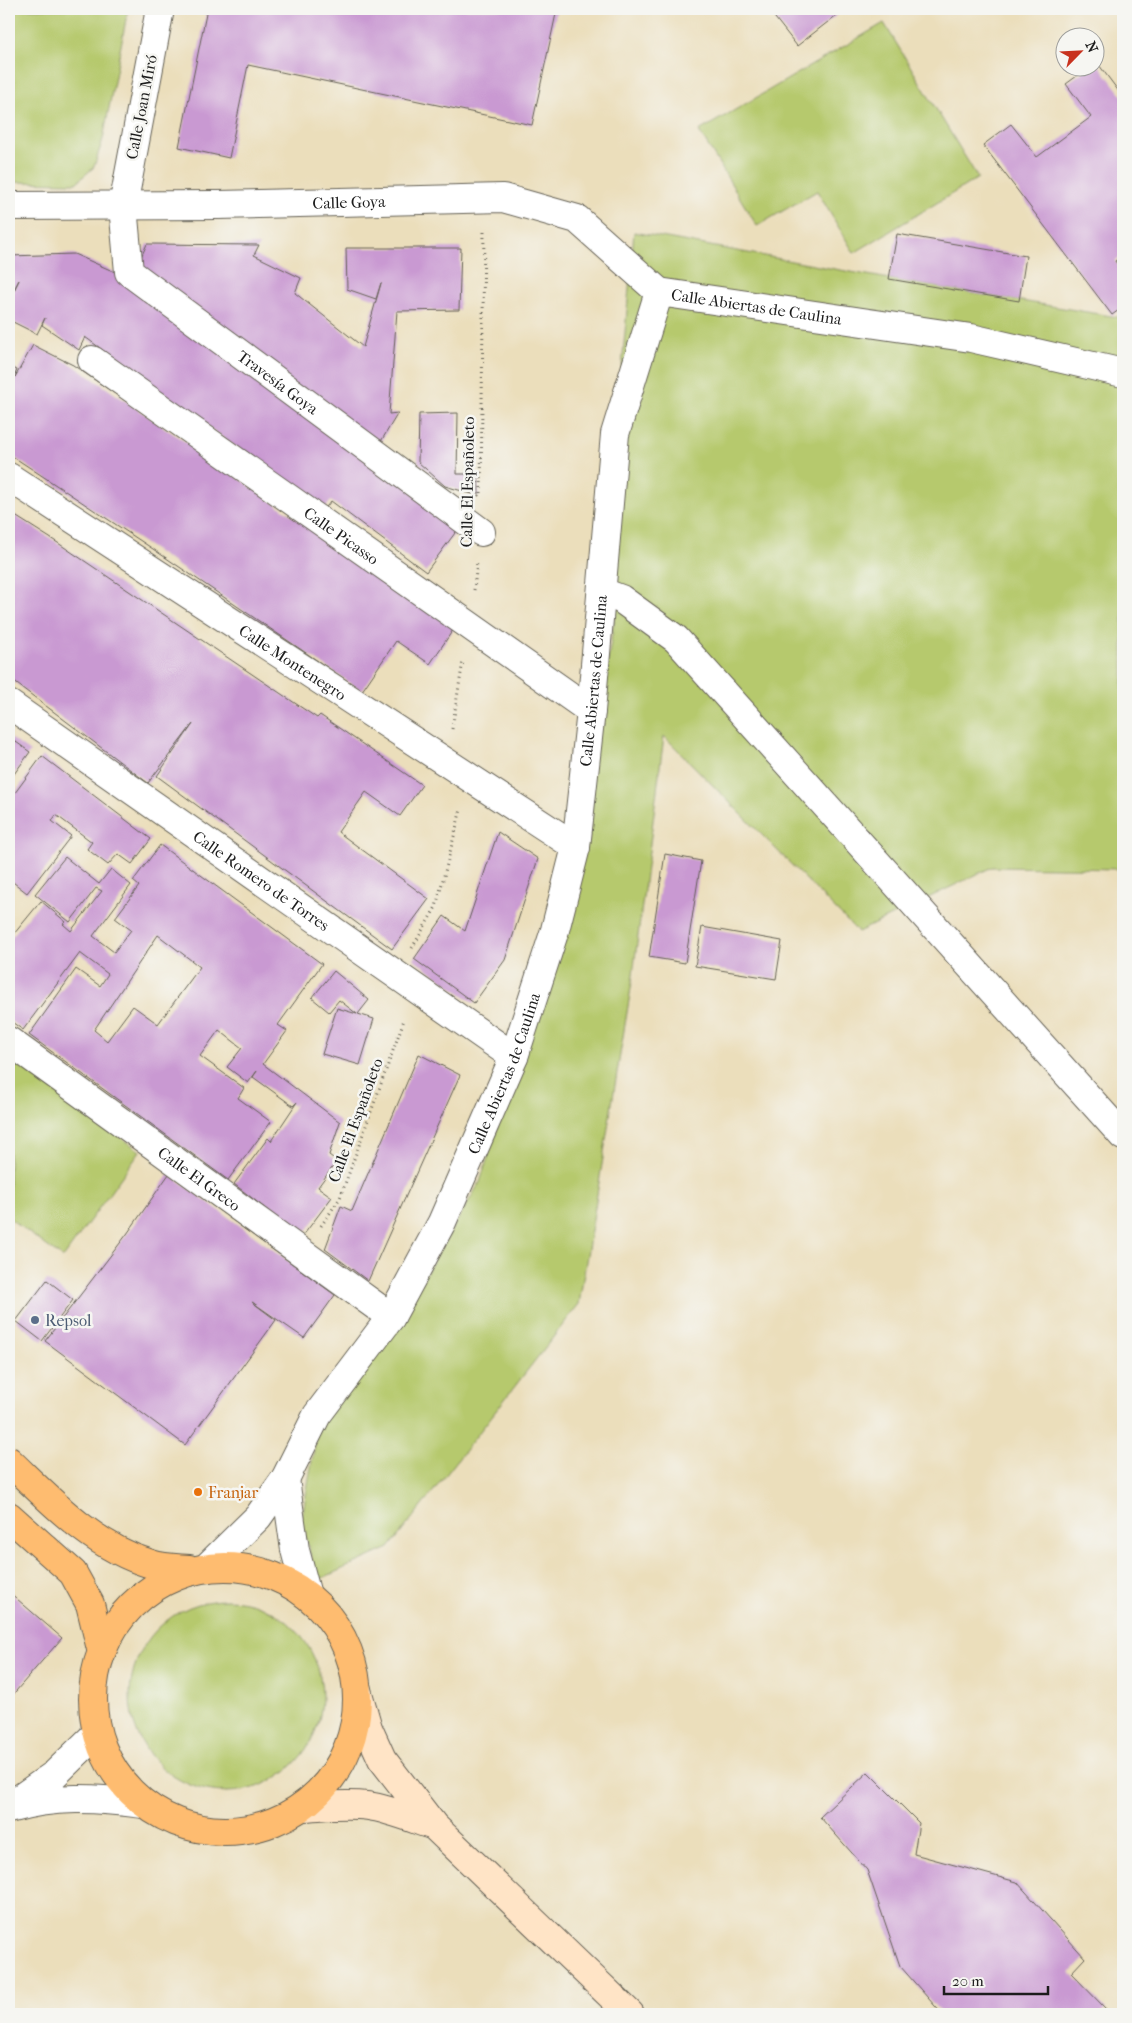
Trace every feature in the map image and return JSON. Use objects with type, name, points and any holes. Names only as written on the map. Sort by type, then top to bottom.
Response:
[{"type":"main road","points":[[9,1461],[73,1521],[112,1548],[152,1565],[201,1568],[243,1567],[277,1576],[307,1595],[332,1620],[350,1653],[357,1690],[368,1728],[382,1759],[434,1826],[630,2014]]},
{"type":"main road","points":[[9,1516],[50,1550],[73,1573],[90,1604],[101,1649]]},
{"type":"main road","points":[[201,1568],[155,1585],[123,1613],[101,1649],[92,1691],[96,1734],[114,1772],[143,1804],[181,1824],[222,1832],[264,1826],[302,1807],[334,1775],[353,1735],[357,1690]]},
{"type":"main road","points":[[302,1807],[368,1806],[434,1826]]},
{"type":"street","name":"Calle Joan Miró","points":[[123,206],[160,9]]},
{"type":"street","name":"Calle Goya","points":[[9,206],[123,206],[503,198],[577,219],[659,292]]},
{"type":"street","name":"Travesía Goya","points":[[123,206],[129,272],[481,532]]},
{"type":"street","name":"Calle Abiertas de Caulina","points":[[201,1568],[258,1517],[285,1479],[316,1415],[391,1317],[442,1222],[514,1057],[555,930],[576,847],[591,710],[615,434],[659,292],[971,338],[1123,373]]},
{"type":"street","name":"Calle Picasso","points":[[92,360],[591,710]]},
{"type":"street","name":"Calle Montenegro","points":[[9,477],[576,847]]},
{"type":"street","points":[[602,592],[621,599],[676,639],[1123,1136]]},
{"type":"street","name":"Calle Romero de Torres","points":[[9,704],[514,1057]]},
{"type":"street","name":"Calle El Greco","points":[[9,1040],[391,1317]]},
{"type":"street","points":[[285,1479],[295,1550],[307,1595]]},
{"type":"street","points":[[9,1807],[55,1774],[96,1734]]},
{"type":"street","points":[[9,1807],[50,1799],[77,1797],[143,1804]]},
{"type":"path","name":"Calle El Españoleto","points":[[303,1253],[340,1198],[405,981],[436,907],[458,770],[469,625],[481,532],[485,199]]},
{"type":"green space","points":[[9,9],[128,9],[103,139],[94,167],[76,183],[9,182]]},
{"type":"green space","points":[[884,23],[978,178],[854,253],[817,191],[757,226],[699,131]]},
{"type":"green space","points":[[634,232],[889,279],[1123,318],[1123,869],[992,867],[858,932],[664,736],[632,982],[579,1304],[389,1548],[318,1580],[301,1523],[319,1421],[401,1316],[480,1182],[572,896],[618,595],[610,500]]},
{"type":"green space","points":[[9,1055],[140,1151],[63,1258],[9,1218]]},
{"type":"green space","points":[[226,1600],[254,1604],[279,1616],[294,1628],[306,1643],[318,1668],[322,1696],[318,1724],[306,1749],[294,1764],[279,1776],[254,1788],[226,1792],[198,1788],[173,1776],[158,1764],[146,1749],[134,1724],[130,1696],[134,1668],[146,1643],[158,1628],[173,1616],[198,1604]]},
{"type":"building","points":[[207,9],[557,9],[532,125],[248,65],[229,158],[179,147]]},
{"type":"building","points":[[768,9],[840,9],[842,11],[797,46]]},
{"type":"building","points":[[1104,72],[1123,97],[1123,254],[1115,261],[1123,272],[1123,307],[1112,315],[983,145],[1011,124],[1037,157],[1091,117],[1066,84],[1074,78],[1104,78]]},
{"type":"building","points":[[897,234],[1026,256],[1019,301],[889,279]]},
{"type":"building","points":[[147,244],[259,245],[254,255],[301,278],[295,293],[363,347],[381,283],[376,299],[347,289],[346,248],[461,248],[459,310],[397,311],[389,414],[398,413],[377,448],[136,268]]},
{"type":"building","points":[[74,254],[115,272],[162,303],[461,525],[426,572],[331,501],[323,511],[85,337],[79,350],[42,325],[45,318],[37,334],[9,320],[9,301],[19,280],[9,299],[9,256]]},
{"type":"building","points":[[33,345],[73,365],[455,627],[430,664],[396,641],[362,691],[9,454],[9,388]]},
{"type":"building","points":[[9,366],[17,370],[9,388]]},
{"type":"building","points":[[458,413],[457,474],[478,474],[479,496],[445,486],[418,462],[419,414]]},
{"type":"building","points":[[9,512],[317,718],[320,715],[422,785],[400,816],[366,792],[338,832],[429,899],[392,949],[157,776],[193,724],[148,783],[9,678]]},
{"type":"building","points":[[9,737],[30,752],[9,781]]},
{"type":"building","points":[[42,756],[151,839],[132,864],[118,854],[108,865],[87,849],[92,842],[56,815],[52,821],[71,836],[27,893],[9,879],[9,801]]},
{"type":"building","points":[[498,832],[538,859],[505,960],[474,1003],[414,959],[444,916],[465,931]]},
{"type":"building","points":[[160,845],[322,964],[278,1025],[287,1031],[263,1064],[340,1122],[329,1155],[337,1161],[318,1187],[332,1197],[302,1237],[234,1184],[268,1138],[271,1141],[297,1102],[293,1106],[253,1077],[257,1071],[248,1083],[227,1067],[242,1048],[219,1030],[200,1056],[244,1088],[238,1098],[271,1122],[228,1180],[29,1035],[76,969],[100,986],[108,974],[80,953],[23,1030],[9,1020],[9,940],[41,901],[66,922],[63,924],[71,931],[102,891],[96,888],[70,922],[35,894],[65,857],[99,884],[111,869],[131,885],[93,936],[114,952],[131,930],[115,918],[139,886],[133,881]],"holes":[[[158,935],[200,967],[158,1024],[133,1006],[107,1041],[94,1030]]]},
{"type":"building","points":[[665,854],[701,861],[685,963],[649,957]]},
{"type":"building","points":[[702,927],[782,941],[776,979],[695,966]]},
{"type":"building","points":[[334,971],[369,1000],[358,1014],[374,1019],[360,1065],[322,1054],[337,1008],[357,1014],[339,1000],[329,1012],[312,998]]},
{"type":"building","points":[[419,1054],[460,1075],[368,1281],[325,1249],[341,1206],[352,1211]]},
{"type":"building","points":[[169,1174],[335,1295],[304,1338],[252,1302],[276,1320],[185,1445],[45,1341],[127,1234]]},
{"type":"building","points":[[47,1280],[73,1300],[42,1341],[16,1321]]},
{"type":"building","points":[[9,1592],[62,1638],[9,1699]]},
{"type":"building","points":[[868,1772],[919,1823],[914,1854],[1017,1882],[1085,1958],[1071,1973],[1106,2009],[1100,2014],[942,2014],[900,1966],[867,1870],[820,1817]]},
{"type":"place","name":"Repsol","points":[[35,1320]]},
{"type":"place","name":"Franjar","points":[[198,1492]]}]
